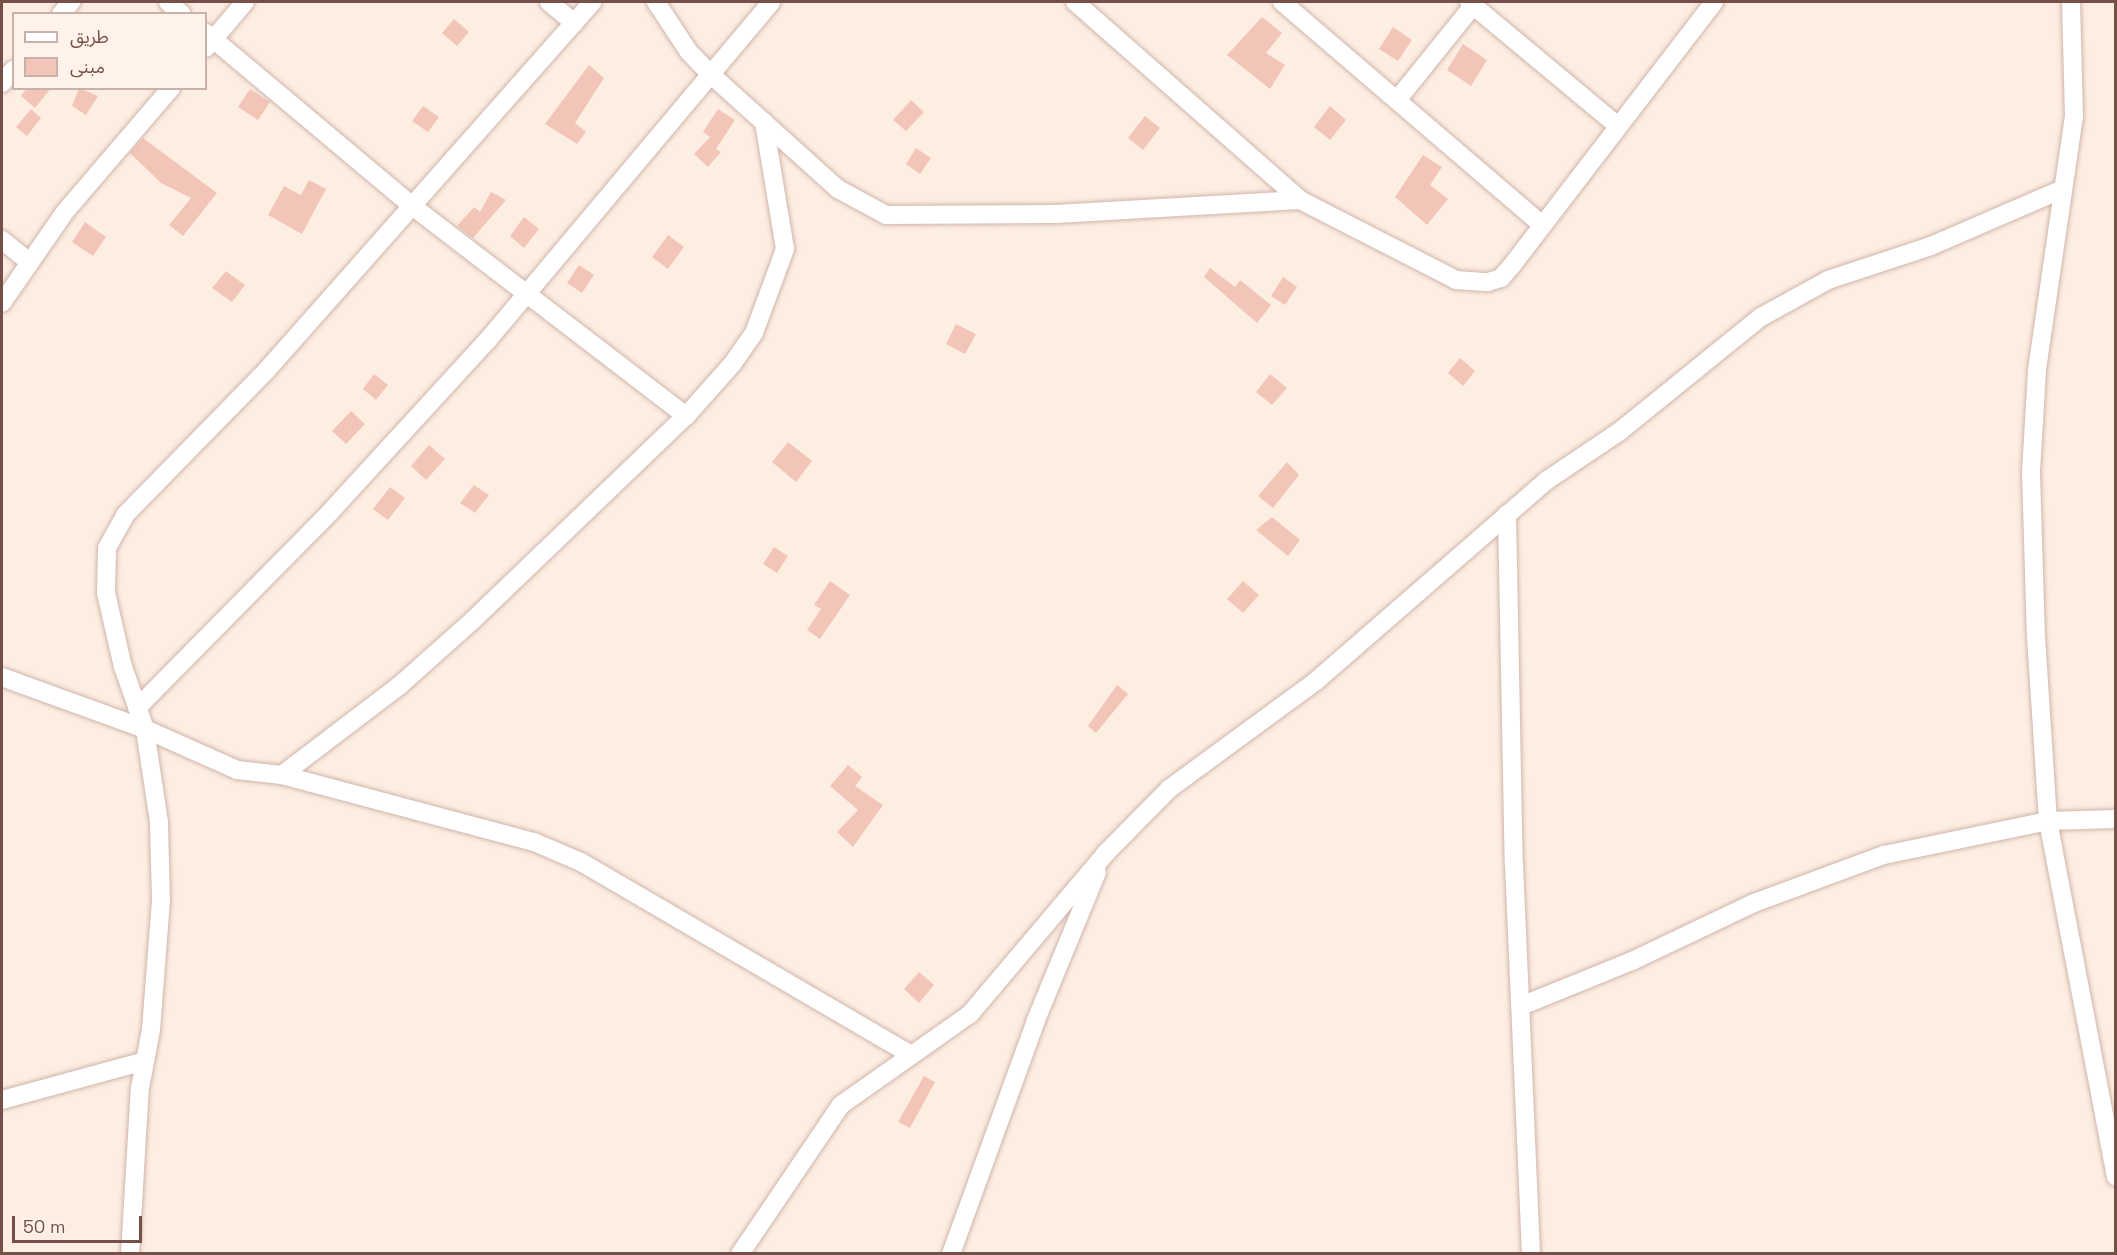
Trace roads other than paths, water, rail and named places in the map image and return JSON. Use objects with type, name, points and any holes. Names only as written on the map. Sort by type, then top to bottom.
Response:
[{"type":"street","points":[[168,2],[180,12]]},
{"type":"street","points":[[245,2],[208,40],[411,205],[686,416]]},
{"type":"street","points":[[549,2],[574,23]]},
{"type":"street","points":[[130,1254],[160,901],[159,822],[145,729],[137,708],[106,593],[106,548],[113,530],[266,371],[593,2]]},
{"type":"street","points":[[656,2],[689,52],[708,72],[838,189],[886,215],[1056,214],[1300,200]]},
{"type":"street","points":[[137,708],[331,511],[527,292],[708,72],[771,2]]},
{"type":"street","points":[[1075,2],[1300,200],[1456,280],[1501,278],[1618,126],[1704,5]]},
{"type":"street","points":[[1282,2],[1541,224]]},
{"type":"street","points":[[2071,2],[2074,116],[2037,371],[2031,472],[2048,821],[2115,1177]]},
{"type":"street","points":[[1397,100],[1473,3],[1618,126]]},
{"type":"street","points":[[2,83],[12,71]]},
{"type":"street","points":[[2,303],[28,261],[169,90]]},
{"type":"street","points":[[282,775],[399,686],[575,526],[686,416],[754,333],[785,249],[764,122]]},
{"type":"street","points":[[740,1254],[841,1105],[970,1014],[1105,854],[1169,789],[1316,681],[1507,514],[1761,317],[1828,280],[1932,246],[2063,189]]},
{"type":"street","points":[[2,240],[28,261]]},
{"type":"street","points":[[1507,514],[1521,1006],[1531,1254]]},
{"type":"street","points":[[2,677],[145,729],[237,770],[282,775],[534,842],[581,862],[911,1055]]},
{"type":"street","points":[[1521,1006],[1821,876],[1884,855],[2048,821],[2115,819]]},
{"type":"street","points":[[951,1254],[1036,1020],[1105,854]]},
{"type":"street","points":[[2,1100],[145,1061]]}]
